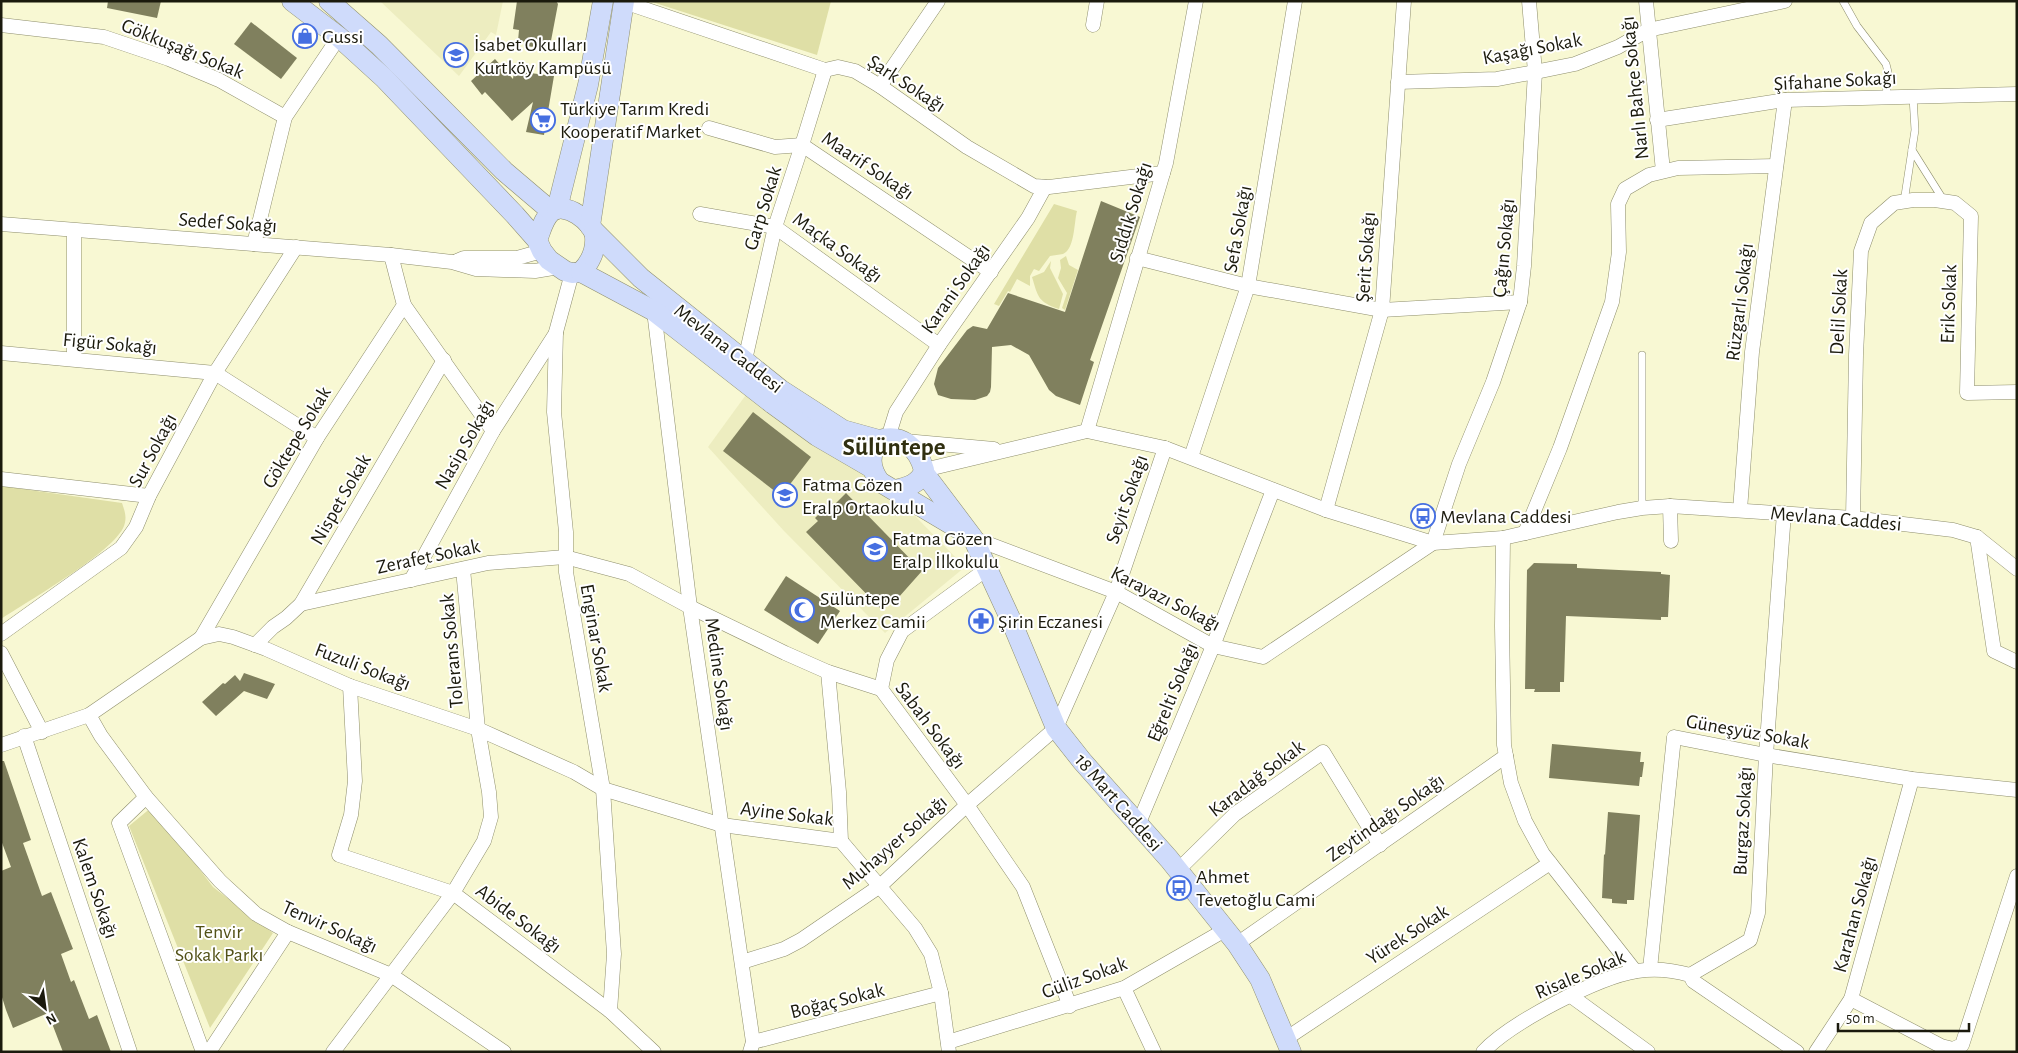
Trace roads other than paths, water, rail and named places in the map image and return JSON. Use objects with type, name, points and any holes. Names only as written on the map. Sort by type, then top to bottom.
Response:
[{"type":"street","points":[[292,1],[339,37],[384,78],[515,214],[539,245],[571,271]]},
{"type":"street","points":[[329,1],[379,45],[504,171],[554,210],[576,214],[592,229],[595,237],[594,250],[588,266],[571,271],[534,272],[476,269],[452,262]]},
{"type":"street","points":[[452,262],[464,258],[518,258],[539,245],[554,210],[588,86],[603,1]]},
{"type":"street","points":[[880,86],[938,1]]},
{"type":"street","points":[[1094,26],[1097,1]]},
{"type":"street","name":"Sıddık Sokağı","points":[[1087,431],[1136,258],[1163,173],[1196,1]]},
{"type":"street","name":"Sefa Sokağı","points":[[1191,457],[1248,286],[1295,1]]},
{"type":"street","name":"Şerit Sokağı","points":[[1326,510],[1382,310],[1404,1]]},
{"type":"street","name":"Çağın Sokağı","points":[[1433,543],[1459,464],[1493,382],[1520,302],[1524,266],[1535,72],[1529,1]]},
{"type":"street","name":"Narlı Bahçe Sokağı","points":[[1646,1],[1663,172]]},
{"type":"street","name":"Kaşağı Sokak","points":[[1398,82],[1497,79],[1575,64],[1618,47],[1648,30],[1686,20],[1785,1]]},
{"type":"street","points":[[592,229],[624,2]]},
{"type":"street","name":"Şark Sokağı","points":[[624,2],[825,70],[838,67],[855,71],[880,86],[967,147],[1034,186],[1045,187],[1163,173]]},
{"type":"street","name":"Gökkuşağı Sokak","points":[[1,25],[104,38],[219,80],[285,117]]},
{"type":"street","points":[[254,244],[285,117],[339,37]]},
{"type":"street","name":"Garp Sokak","points":[[745,360],[775,227],[825,70]]},
{"type":"street","name":"Şifahane Sokağı","points":[[1657,120],[1785,100],[2017,94]]},
{"type":"street","name":"Rüzgarlı Sokağı","points":[[1740,510],[1752,352],[1785,100]]},
{"type":"street","name":"Maarif Sokağı","points":[[709,128],[775,147],[802,145],[991,272]]},
{"type":"street","points":[[1525,533],[1560,448],[1612,302],[1619,252],[1618,204],[1625,189],[1649,174],[1678,168],[1776,166]]},
{"type":"street","name":"Karani Sokağı","points":[[892,439],[896,412],[939,345],[1028,218],[1045,187]]},
{"type":"street","name":"Delil Sokak","points":[[1852,518],[1861,251],[1871,223],[1894,203],[1913,200],[1955,203],[1971,216]]},
{"type":"street","name":"Maçka Sokağı","points":[[700,214],[775,227],[939,345]]},
{"type":"street","name":"Erik Sokak","points":[[1971,216],[1966,393],[2017,392]]},
{"type":"street","name":"Sedef Sokağı","points":[[1,224],[391,255],[452,262]]},
{"type":"street","name":"Mevlana Caddesi","points":[[592,229],[641,278],[781,390],[843,430],[892,439],[1007,451]]},
{"type":"street","points":[[74,231],[74,359]]},
{"type":"street","name":"Sur Sokağı","points":[[1,634],[121,548],[136,527],[149,496],[215,373],[296,247]]},
{"type":"street","points":[[391,255],[404,305],[493,431]]},
{"type":"street","points":[[1136,258],[1248,286],[1382,310],[1520,302]]},
{"type":"street","name":"Mevlana Caddesi","points":[[571,271],[654,312],[817,436],[872,468]]},
{"type":"street","name":"Enginar Sokak","points":[[571,271],[556,332],[554,412],[566,532],[566,572],[603,789],[614,954],[610,1011]]},
{"type":"street","name":"Göktepe Sokak","points":[[201,638],[317,438],[404,305]]},
{"type":"street","name":"Medine Sokağı","points":[[654,312],[690,607],[742,962],[751,1047]]},
{"type":"street","name":"Nasip Sokağı","points":[[412,580],[493,431],[556,332]]},
{"type":"street","name":"Figür Sokağı","points":[[1,353],[215,373]]},
{"type":"street","name":"Nispet Sokak","points":[[255,645],[273,626],[286,618],[301,604],[444,360]]},
{"type":"street","points":[[215,373],[317,438]]},
{"type":"street","name":"Mevlana Caddesi","points":[[924,471],[1087,431],[1165,448],[1326,510],[1433,543],[1503,538],[1642,508],[1670,506],[1852,518],[1953,530],[1977,537],[2017,569]]},
{"type":"street","points":[[894,490],[912,484],[924,471],[918,455],[892,439],[872,454],[872,468],[880,482],[973,538]]},
{"type":"street","name":"Seyit Sokağı","points":[[1056,728],[1116,592],[1165,448]]},
{"type":"street","name":"18 Mart Caddesi","points":[[924,471],[973,538],[988,568],[1056,728],[1178,870],[1231,937],[1260,979],[1289,1045]]},
{"type":"street","points":[[1,479],[149,496]]},
{"type":"street","name":"Eğrelti Sokağı","points":[[1138,825],[1212,646],[1273,490]]},
{"type":"street","points":[[1670,506],[1671,541]]},
{"type":"street","name":"Burgaz Sokağı","points":[[1690,975],[1750,940],[1758,912],[1766,755],[1784,513]]},
{"type":"street","points":[[1977,537],[1994,651],[2017,662]]},
{"type":"street","name":"Karayazı Sokağı","points":[[973,538],[1116,592],[1212,646],[1263,658],[1433,543]]},
{"type":"street","points":[[1503,538],[1504,745],[1511,783],[1525,821],[1543,854],[1635,971]]},
{"type":"street","name":"Sabah Sokağı","points":[[565,557],[629,574],[690,607],[828,672],[881,689],[967,805],[1024,887],[1070,1006]]},
{"type":"street","name":"Zerafet Sokak","points":[[301,604],[488,563],[565,557]]},
{"type":"street","name":"Tolerans Sokak","points":[[337,1050],[453,893],[484,842],[491,817],[490,792],[478,729],[463,568]]},
{"type":"street","points":[[881,689],[887,660],[902,631],[988,568]]},
{"type":"street","name":"Fuzuli Sokağı","points":[[1,745],[89,715],[201,638],[219,634],[255,645],[350,686],[478,729],[574,772],[603,789],[722,825]]},
{"type":"street","points":[[1,653],[42,732]]},
{"type":"street","points":[[828,672],[839,792],[841,840]]},
{"type":"street","name":"Abide Sokağı","points":[[350,686],[355,781],[351,814],[339,855],[453,893],[610,1011],[654,1052]]},
{"type":"street","name":"Tenvir Sokağı","points":[[89,715],[101,736],[146,797],[220,881],[256,914],[288,932],[391,975],[504,1052]]},
{"type":"street","name":"Muhayyer Sokağı","points":[[742,962],[802,940],[880,886],[967,805],[1056,728]]},
{"type":"street","name":"Kalem Sokağı","points":[[24,736],[130,1052]]},
{"type":"street","name":"Güneşyüz Sokak","points":[[1650,969],[1674,737],[1766,755],[1912,779],[2017,790]]},
{"type":"street","name":"Karadağ Sokak","points":[[1178,870],[1235,814],[1323,752],[1380,844]]},
{"type":"street","name":"Zeytindağı Sokağı","points":[[1231,937],[1380,844],[1506,756]]},
{"type":"street","name":"Karahan Sokağı","points":[[1816,1052],[1851,999],[1912,779]]},
{"type":"street","points":[[146,797],[119,823],[203,1052]]},
{"type":"street","name":"Ayine Sokak","points":[[722,825],[841,840],[915,928],[931,954],[941,993],[948,1047]]},
{"type":"street","name":"Yürek Sokak","points":[[1289,1045],[1550,863]]},
{"type":"street","points":[[1851,999],[1941,1046],[1953,1049],[1962,1045],[2017,876]]},
{"type":"street","points":[[209,1052],[288,932]]},
{"type":"street","name":"Güliz Sokak","points":[[948,1047],[1124,988],[1231,937]]},
{"type":"street","name":"Risale Sokak","points":[[1489,1050],[1534,1015],[1572,996],[1635,971],[1650,969],[1673,970],[1690,975],[1694,981],[1798,1052]]},
{"type":"street","points":[[1124,988],[1154,1052]]},
{"type":"street","name":"Boğaç Sokak","points":[[751,1047],[941,993]]},
{"type":"street","points":[[1572,996],[1648,1052]]},
{"type":"lane","points":[[1842,1],[1857,26],[1886,64],[1889,85],[1886,98]]},
{"type":"lane","points":[[1904,202],[1914,130],[1913,96]]},
{"type":"lane","points":[[1912,150],[1944,202]]},
{"type":"lane","points":[[1642,355],[1642,508]]},
{"type":"place","name":"Gussi","points":[[305,36]]},
{"type":"place","name":"İsabet Okulları Kurtköy Kampüsü","points":[[456,55]]},
{"type":"place","name":"Türkiye Tarım Kredi Kooperatif Market","points":[[543,120]]},
{"type":"place","name":"Fatma Gözen Eralp Ortaokulu","points":[[785,495]]},
{"type":"place","name":"Mevlana Caddesi","points":[[1423,516]]},
{"type":"place","name":"Fatma Gözen Eralp İlkokulu","points":[[875,549]]},
{"type":"place","name":"Sülüntepe Merkez Camii","points":[[802,610]]},
{"type":"place","name":"Şirin Eczanesi","points":[[981,621]]},
{"type":"place","name":"Ahmet Tevetoğlu Cami","points":[[1179,888]]},
{"type":"district","name":"Sülüntepe","points":[[894,446]]},
{"type":"park label","name":"Tenvir Sokak Parkı","points":[[219,942]]}]
